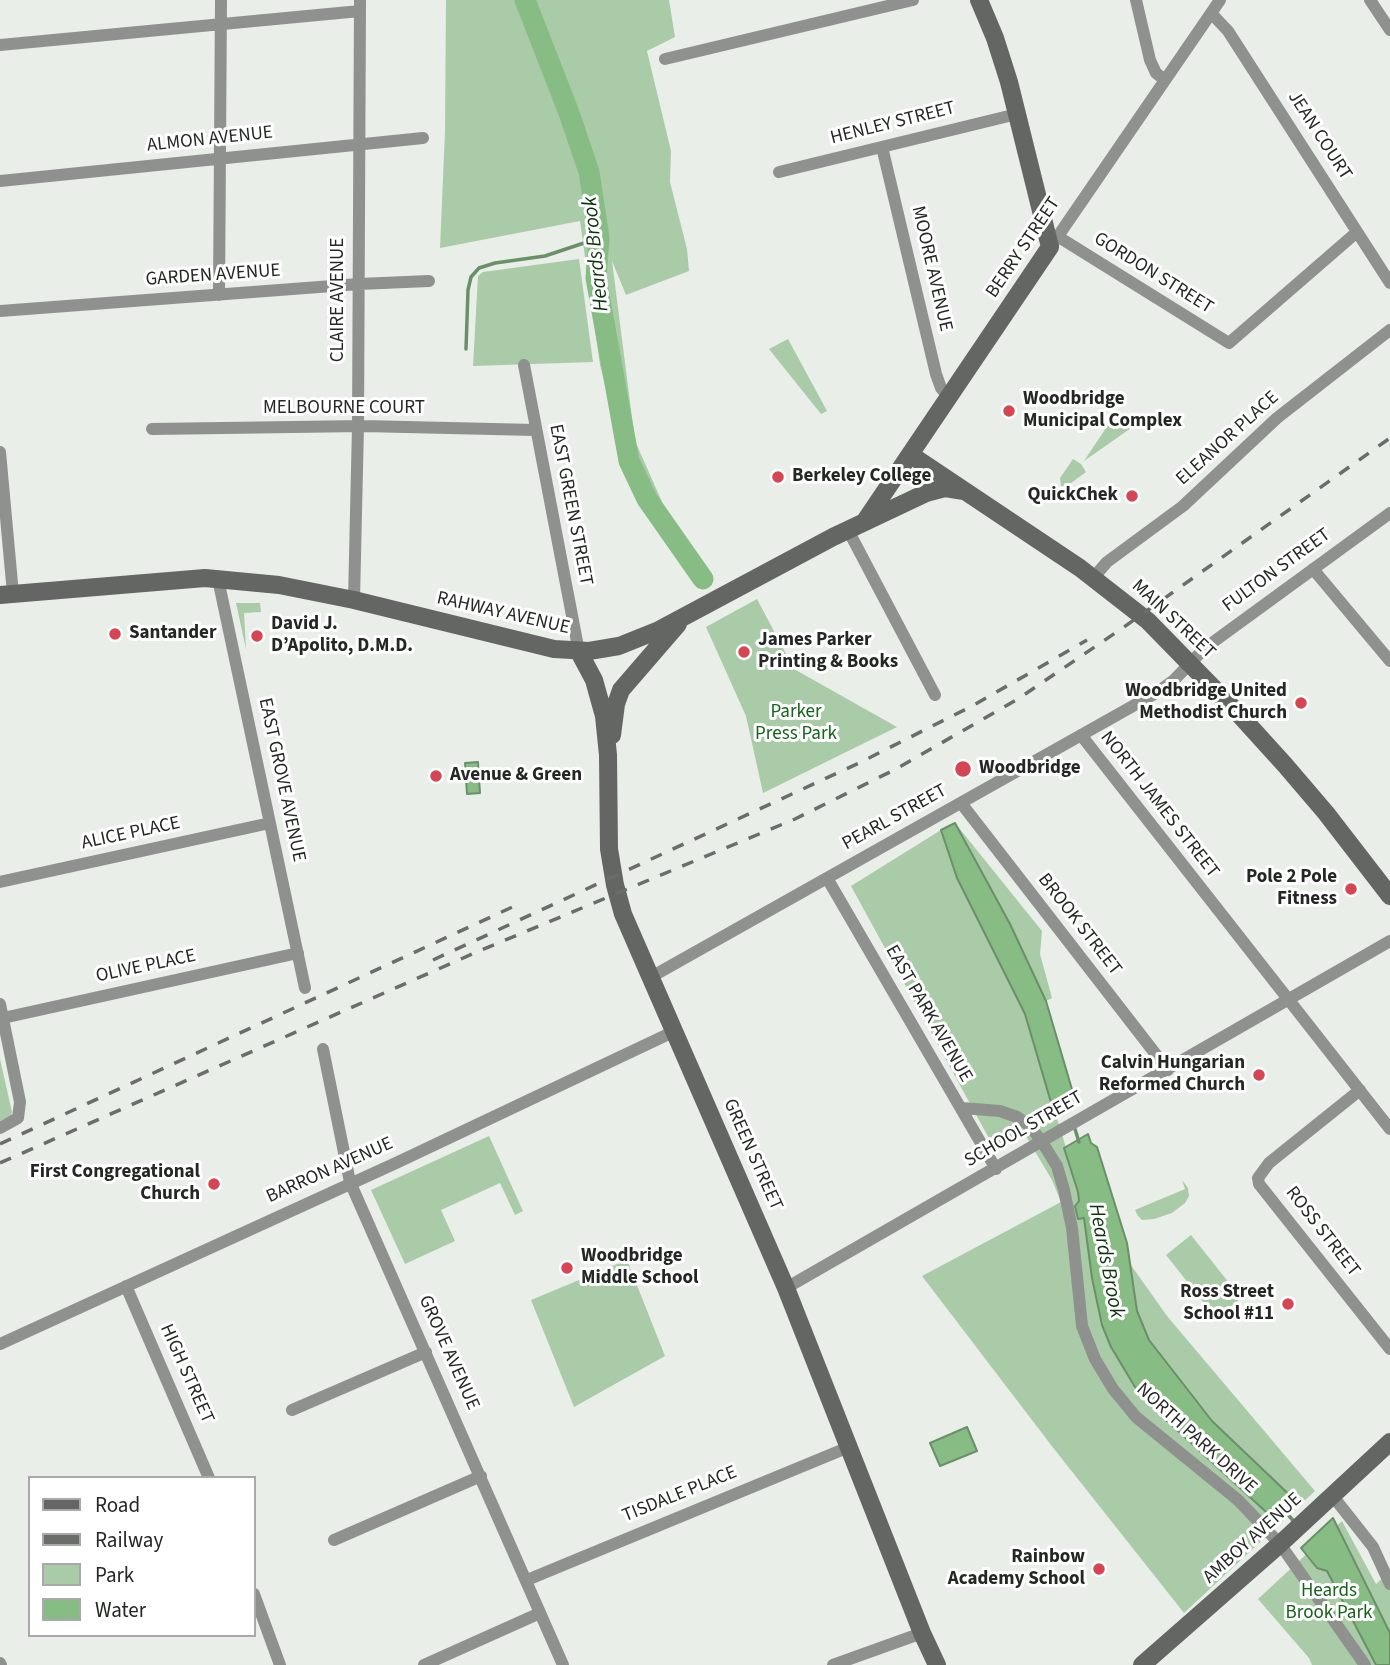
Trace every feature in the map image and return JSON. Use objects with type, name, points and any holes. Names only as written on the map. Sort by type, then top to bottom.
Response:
[{"type":"street","points":[[219,295],[221,0]]},
{"type":"street","points":[[664,59],[913,0]]},
{"type":"street","points":[[979,0],[1000,53],[1054,242]]},
{"type":"street","points":[[1136,0],[1150,60],[1156,73],[1165,80]]},
{"type":"street","name":"BERRY STREET","points":[[865,521],[1220,0]]},
{"type":"street","points":[[1370,0],[1390,30]]},
{"type":"street","points":[[0,44],[220,24],[360,5]]},
{"type":"street","name":"CLAIRE AVENUE","points":[[354,600],[358,426],[360,5]]},
{"type":"street","name":"JEAN COURT","points":[[1211,13],[1228,31],[1390,283]]},
{"type":"street","name":"HENLEY STREET","points":[[779,172],[1017,114]]},
{"type":"street","name":"ALMON AVENUE","points":[[0,181],[423,138]]},
{"type":"street","name":"MOORE AVENUE","points":[[882,146],[936,374],[941,388],[949,397]]},
{"type":"street","name":"GORDON STREET","points":[[1054,242],[1229,343],[1357,232]]},
{"type":"street","name":"GARDEN AVENUE","points":[[0,311],[429,281]]},
{"type":"street","name":"ELEANOR PLACE","points":[[1094,577],[1107,562],[1183,506],[1277,418],[1390,330]]},
{"type":"street","name":"EAST GREEN STREET","points":[[524,365],[579,652]]},
{"type":"street","name":"MELBOURNE COURT","points":[[152,429],[358,426],[535,430]]},
{"type":"street","points":[[0,452],[6,595]]},
{"type":"street","name":"MAIN STREET","points":[[911,455],[1094,577],[1148,621],[1295,777],[1388,890]]},
{"type":"street","name":"RAHWAY AVENUE","points":[[6,595],[205,578],[286,585],[554,649],[579,652],[619,646],[649,635],[865,521],[932,491],[952,488],[964,491]]},
{"type":"street","name":"FULTON STREET","points":[[1190,663],[1205,648],[1390,513]]},
{"type":"street","points":[[848,530],[935,695]]},
{"type":"street","points":[[1312,569],[1390,661]]},
{"type":"street","name":"EAST GROVE AVENUE","points":[[218,579],[305,988]]},
{"type":"street","points":[[608,769],[615,712],[621,690],[684,616]]},
{"type":"street","name":"GREEN STREET","points":[[579,652],[594,680],[601,703],[608,769],[608,829],[613,876],[623,914],[786,1288],[937,1665]]},
{"type":"street","name":"PEARL STREET","points":[[650,977],[1162,689],[1190,663]]},
{"type":"street","name":"NORTH JAMES STREET","points":[[1081,735],[1390,1129]]},
{"type":"street","name":"BROOK STREET","points":[[961,803],[1168,1070]]},
{"type":"street","name":"ALICE PLACE","points":[[0,882],[270,823]]},
{"type":"street","name":"EAST PARK AVENUE","points":[[827,878],[996,1169]]},
{"type":"street","name":"SCHOOL STREET","points":[[786,1288],[1390,941]]},
{"type":"street","name":"OLIVE PLACE","points":[[3,1018],[298,953]]},
{"type":"street","points":[[0,1004],[20,1111],[18,1118],[0,1128]]},
{"type":"street","name":"BARRON AVENUE","points":[[0,1344],[675,1031]]},
{"type":"street","name":"GROVE AVENUE","points":[[323,1049],[350,1182],[563,1665]]},
{"type":"street","name":"ROSS STREET","points":[[1360,1090],[1269,1163],[1258,1178],[1259,1184],[1390,1349]]},
{"type":"street","name":"NORTH PARK DRIVE","points":[[961,1108],[1000,1111],[1017,1117],[1030,1126],[1042,1142],[1057,1166],[1064,1190],[1072,1228],[1082,1326],[1095,1359],[1113,1389],[1136,1416],[1285,1539],[1365,1665]]},
{"type":"street","name":"HIGH STREET","points":[[126,1286],[208,1476]]},
{"type":"street","points":[[292,1410],[426,1352]]},
{"type":"street","name":"AMBOY AVENUE","points":[[1150,1662],[1390,1442]]},
{"type":"street","name":"TISDALE PLACE","points":[[527,1580],[849,1447]]},
{"type":"street","points":[[334,1540],[481,1476]]},
{"type":"street","points":[[1326,1501],[1373,1547],[1390,1584]]},
{"type":"street","points":[[256,1599],[281,1665]]},
{"type":"street","points":[[424,1665],[540,1613]]},
{"type":"street","points":[[833,1665],[922,1633]]},
{"type":"green space","points":[[446,0],[669,0],[675,37],[647,51],[671,151],[670,182],[687,249],[689,271],[626,295],[612,261],[635,441],[663,504],[711,575],[694,584],[630,484],[600,365],[580,221],[440,248],[445,132]]},
{"type":"green space","points":[[579,259],[593,362],[473,366],[478,276],[483,272]]},
{"type":"green space","points":[[788,339],[827,411],[821,414],[769,349]]},
{"type":"green space","points":[[1118,410],[1134,426],[1084,461]]},
{"type":"green space","points":[[1073,459],[1081,464],[1086,472],[1067,486],[1061,486],[1060,478]]},
{"type":"green space","name":"Parker Press Park","points":[[757,599],[794,669],[897,727],[763,793],[746,716],[706,627]]},
{"type":"green space","points":[[236,603],[260,603],[261,612],[244,613],[246,649]]},
{"type":"green space","points":[[955,823],[1042,931],[1040,954],[1052,998],[1046,1001],[1010,924]]},
{"type":"green space","points":[[941,830],[957,878],[1025,1014],[1080,1193],[1167,1316],[1315,1491],[1184,1613],[922,1276],[1061,1202],[1052,1180],[1024,1133],[997,1153],[851,886]]},
{"type":"green space","points":[[0,1059],[12,1112],[11,1116],[0,1121]]},
{"type":"green space","points":[[489,1136],[523,1211],[515,1215],[500,1183],[441,1210],[455,1241],[405,1264],[371,1190]]},
{"type":"green space","points":[[1182,1180],[1188,1188],[1189,1196],[1185,1203],[1172,1213],[1154,1219],[1142,1220],[1138,1216],[1135,1210],[1185,1189]]},
{"type":"green space","points":[[1191,1235],[1241,1298],[1216,1318],[1166,1255]]},
{"type":"green space","points":[[627,1260],[665,1356],[574,1407],[531,1300]]},
{"type":"green space","name":"Heards Brook Park","points":[[1342,1521],[1376,1584],[1390,1571],[1390,1665],[1312,1665],[1309,1658],[1258,1599]]},
{"type":"water","points":[[478,762],[480,793],[467,794],[465,763]]},
{"type":"water","points":[[955,823],[1010,924],[1046,1001],[1076,1103],[1055,1116],[1025,1014],[957,878],[941,830]]},
{"type":"water","points":[[1088,1134],[1091,1143],[1097,1147],[1127,1243],[1137,1311],[1149,1340],[1212,1421],[1298,1503],[1277,1522],[1166,1420],[1135,1387],[1111,1347],[1102,1325],[1084,1218],[1078,1219],[1075,1206],[1079,1201],[1078,1192],[1064,1148]]},
{"type":"water","points":[[967,1427],[977,1451],[940,1466],[930,1443]]},
{"type":"water","points":[[1333,1518],[1390,1633],[1390,1665],[1376,1665],[1327,1571],[1317,1568],[1301,1548]]},
{"type":"waterway","name":"Heards Brook","points":[[525,0],[589,172],[599,238],[596,278],[629,461],[647,499],[703,579]]},
{"type":"waterway","points":[[466,349],[468,290],[471,277],[479,268],[545,256],[599,238]]},
{"type":"waterway","name":"Heards Brook","points":[[1074,1126],[1079,1142]]},
{"type":"waterway","name":"Heards Brook","points":[[1285,1511],[1296,1524]]},
{"type":"railway","points":[[0,1163],[479,951],[795,819],[896,769],[1018,699],[1390,438]]},
{"type":"railway","points":[[433,960],[859,763],[974,705],[1087,640]]},
{"type":"railway","points":[[0,1144],[521,903]]},
{"type":"place","name":"Woodbridge Municipal Complex","points":[[1009,411]]},
{"type":"place","name":"Berkeley College","points":[[778,477]]},
{"type":"place","name":"QuickChek","points":[[1132,496]]},
{"type":"place","name":"Santander","points":[[115,634]]},
{"type":"place","name":"David J. D’Apolito, D.M.D.","points":[[257,636]]},
{"type":"place","name":"James Parker Printing & Books","points":[[744,652]]},
{"type":"place","name":"Woodbridge United Methodist Church","points":[[1301,703]]},
{"type":"place","name":"Woodbridge","points":[[963,769]]},
{"type":"place","name":"Avenue & Green","points":[[436,776]]},
{"type":"place","name":"Pole 2 Pole Fitness","points":[[1351,889]]},
{"type":"place","name":"Calvin Hungarian Reformed Church","points":[[1259,1075]]},
{"type":"place","name":"First Congregational Church","points":[[214,1184]]},
{"type":"place","name":"Woodbridge Middle School","points":[[567,1268]]},
{"type":"place","name":"Ross Street School #11","points":[[1288,1304]]},
{"type":"place","name":"Rainbow Academy School","points":[[1099,1569]]}]
